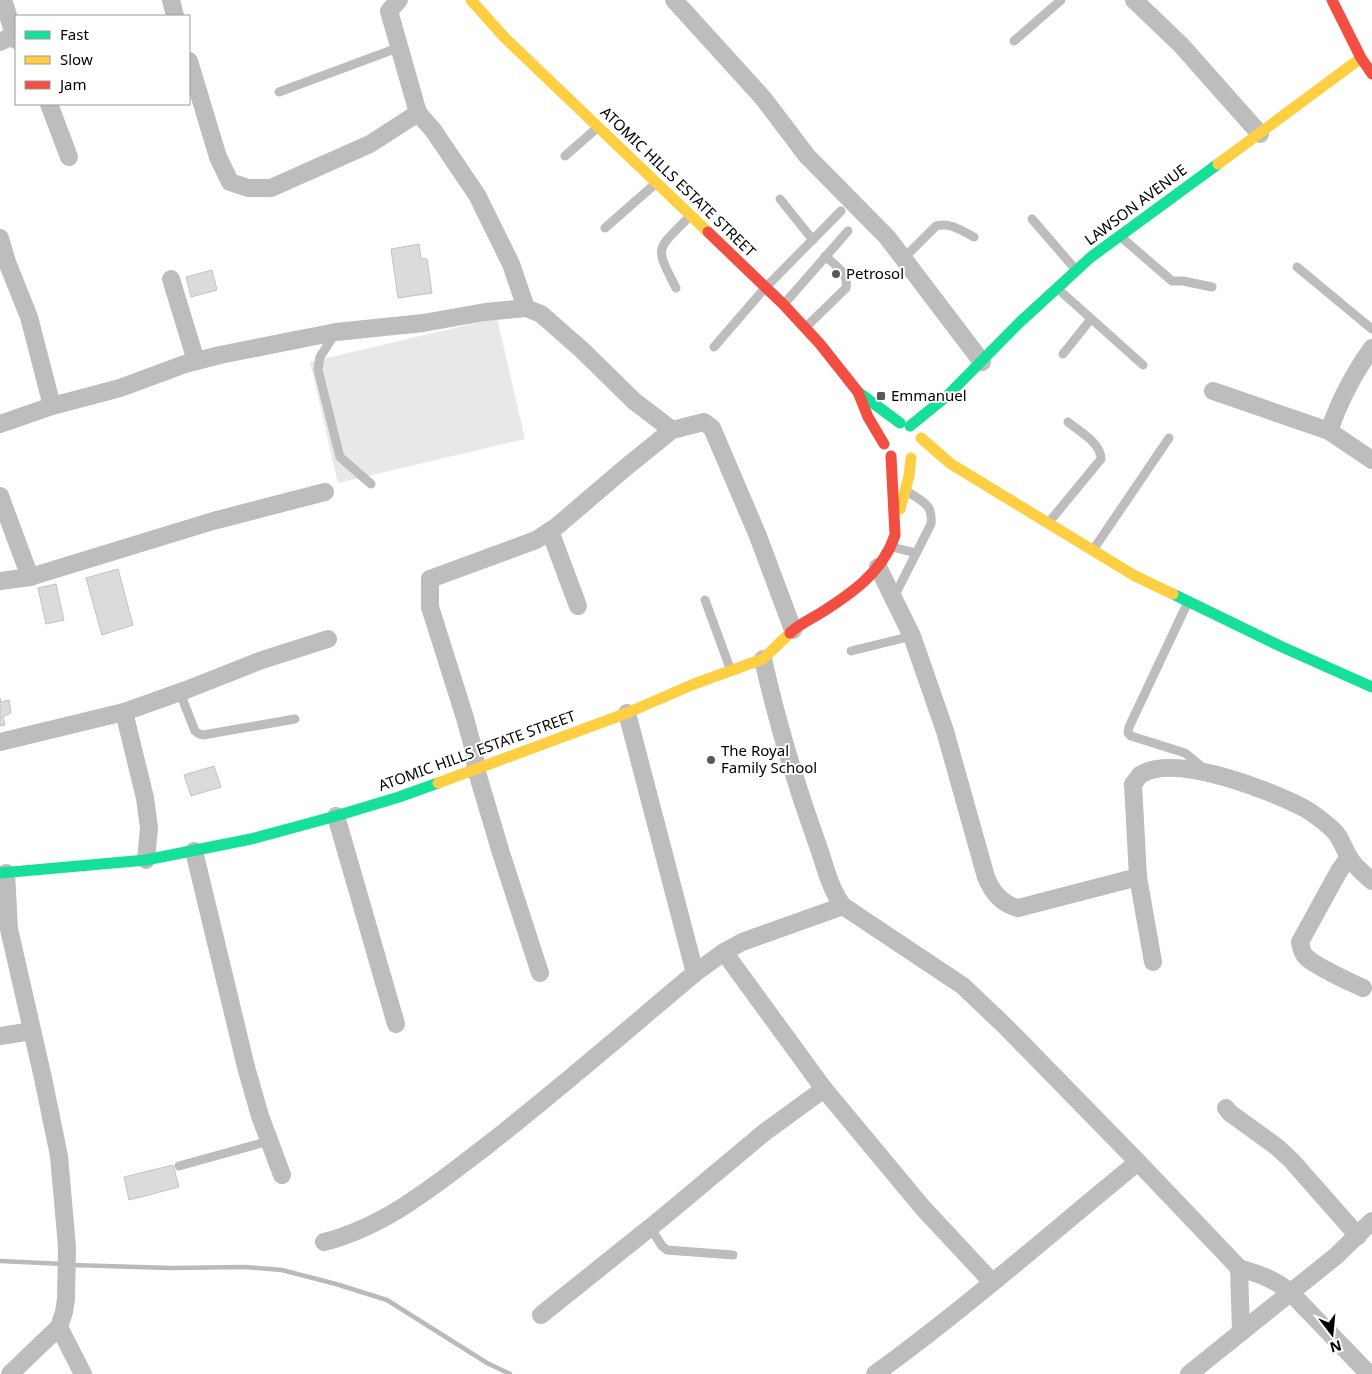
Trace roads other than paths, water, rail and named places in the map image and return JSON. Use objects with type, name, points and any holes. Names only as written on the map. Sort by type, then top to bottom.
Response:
[{"type":"street","points":[[3,0],[10,39]]},
{"type":"street","points":[[170,0],[175,15]]},
{"type":"street","points":[[399,0],[389,11],[418,113],[433,130],[477,195],[511,264],[526,308]]},
{"type":"street","name":"ATOMIC HILLS ESTATE STREET","points":[[471,0],[506,38],[783,304],[842,369],[858,392],[868,417],[884,444]]},
{"type":"street","points":[[1134,0],[1182,45],[1260,134]]},
{"type":"street","points":[[1332,0],[1366,54],[1372,74]]},
{"type":"street","points":[[681,2],[763,98],[807,156],[887,237],[982,362]]},
{"type":"street","name":"LAWSON AVENUE","points":[[920,437],[948,396],[1076,270],[1119,236],[1260,134],[1366,54]]},
{"type":"street","points":[[190,63],[222,165],[230,182],[248,188],[271,188],[370,144],[418,113]]},
{"type":"street","points":[[49,105],[69,157]]},
{"type":"street","points":[[0,238],[7,262],[29,317],[52,406]]},
{"type":"street","points":[[171,279],[196,361]]},
{"type":"street","points":[[0,424],[52,406],[120,388],[196,361],[336,332],[423,323],[485,312],[526,308],[541,314],[582,350],[634,401],[672,430]]},
{"type":"street","points":[[1329,431],[1335,414],[1352,380],[1372,348]]},
{"type":"street","points":[[1212,391],[1329,431],[1372,460]]},
{"type":"street","name":"ATOMIC HILLS ESTATE STREET","points":[[858,392],[905,425]]},
{"type":"street","name":"LAWSON AVENUE","points":[[905,425],[948,396]]},
{"type":"street","points":[[540,973],[501,853],[476,769],[474,751],[465,718],[430,607],[430,579],[536,540],[550,531],[672,430],[704,422],[712,428],[758,536],[793,630]]},
{"type":"street","points":[[951,464],[914,455],[901,460],[891,456],[886,451],[884,444],[886,433],[890,428],[905,425],[916,430],[920,437],[951,464],[1135,576],[1188,603],[1372,687]]},
{"type":"street","points":[[914,455],[920,445],[920,437]]},
{"type":"street","name":"ATOMIC HILLS ESTATE STREET","points":[[895,523],[906,490],[914,455]]},
{"type":"street","name":"ATOMIC HILLS ESTATE STREET","points":[[3,873],[146,860],[251,839],[336,816],[399,797],[476,769],[627,713],[694,684],[764,659],[793,630],[862,584],[878,567],[892,547],[895,523],[891,456]]},
{"type":"street","points":[[0,582],[30,577],[213,521],[326,492]]},
{"type":"street","points":[[0,496],[30,577]]},
{"type":"street","points":[[550,531],[578,606]]},
{"type":"street","points":[[878,567],[912,636],[945,731],[986,877],[989,885],[1001,900],[1008,906],[1018,908],[1138,877]]},
{"type":"street","points":[[0,742],[124,712],[262,660],[328,639]]},
{"type":"street","points":[[764,659],[773,705],[795,784],[832,889],[843,906],[963,986],[1007,1028],[1239,1268],[1278,1282],[1369,1374]]},
{"type":"street","points":[[124,712],[149,828],[146,860]]},
{"type":"street","points":[[627,713],[696,973]]},
{"type":"street","points":[[1153,962],[1138,877],[1133,784],[1139,776],[1149,771],[1175,769],[1210,773],[1266,790],[1306,809],[1338,835],[1349,857],[1360,872],[1372,882]]},
{"type":"street","points":[[336,816],[396,1024]]},
{"type":"street","points":[[194,851],[246,1067],[282,1175]]},
{"type":"street","points":[[1349,857],[1339,871],[1300,942],[1306,957],[1363,988]]},
{"type":"street","points":[[3,873],[9,929],[44,1078],[59,1156],[68,1247],[64,1312],[59,1327],[10,1374]]},
{"type":"street","points":[[324,1242],[346,1236],[404,1208],[527,1114],[696,973],[724,952],[742,942],[843,906]]},
{"type":"street","points":[[724,952],[824,1089],[923,1208],[992,1282]]},
{"type":"street","points":[[0,1036],[32,1031]]},
{"type":"street","points":[[541,1314],[765,1132],[824,1089]]},
{"type":"street","points":[[1226,1108],[1230,1113],[1277,1147],[1292,1161],[1358,1236]]},
{"type":"street","points":[[875,1374],[992,1282],[1138,1162]]},
{"type":"street","points":[[1190,1374],[1336,1256],[1372,1220]]},
{"type":"street","points":[[1239,1268],[1241,1332]]},
{"type":"street","points":[[59,1327],[83,1374]]},
{"type":"lane","points":[[1014,40],[1061,0]]},
{"type":"lane","points":[[279,92],[400,47]]},
{"type":"lane","points":[[565,156],[600,127]]},
{"type":"lane","points":[[605,228],[656,183]]},
{"type":"lane","points":[[780,199],[813,240]]},
{"type":"lane","points":[[714,348],[765,288],[841,211]]},
{"type":"lane","points":[[676,288],[662,260],[660,251],[662,244],[690,215]]},
{"type":"lane","points":[[1032,219],[1076,270]]},
{"type":"lane","points":[[904,258],[936,226],[942,224],[951,226],[974,237]]},
{"type":"lane","points":[[783,304],[848,230]]},
{"type":"lane","points":[[1119,236],[1172,281],[1183,281],[1212,287]]},
{"type":"lane","points":[[805,328],[846,288],[847,281],[845,275],[825,256]]},
{"type":"lane","points":[[1297,267],[1372,329]]},
{"type":"lane","points":[[1056,288],[1143,365]]},
{"type":"lane","points":[[1063,354],[1091,319]]},
{"type":"lane","points":[[336,332],[320,357],[318,370],[340,457],[371,484]]},
{"type":"lane","points":[[1048,523],[1101,459],[1098,446],[1068,422]]},
{"type":"lane","points":[[1093,550],[1169,438]]},
{"type":"lane","points":[[894,597],[931,524],[932,513],[930,507],[906,490]]},
{"type":"lane","points":[[892,547],[916,553]]},
{"type":"lane","points":[[706,600],[731,670]]},
{"type":"lane","points":[[1188,603],[1128,727],[1128,733],[1132,736],[1185,753],[1210,773]]},
{"type":"lane","points":[[851,651],[912,636]]},
{"type":"lane","points":[[180,692],[195,731],[198,734],[204,735],[295,719]]},
{"type":"lane","points":[[179,1166],[270,1141]]},
{"type":"lane","points":[[650,1227],[662,1246],[667,1250],[732,1255]]},
{"type":"waterway","points":[[0,1261],[64,1264]]},
{"type":"waterway","points":[[72,1265],[171,1268],[245,1267],[282,1270],[387,1300],[487,1363],[510,1374]]},
{"type":"place","name":"Petrosol","points":[[836,274]]},
{"type":"place","name":"Emmanuel","points":[[881,396]]},
{"type":"place","name":"The Royal Family School","points":[[711,760]]}]
